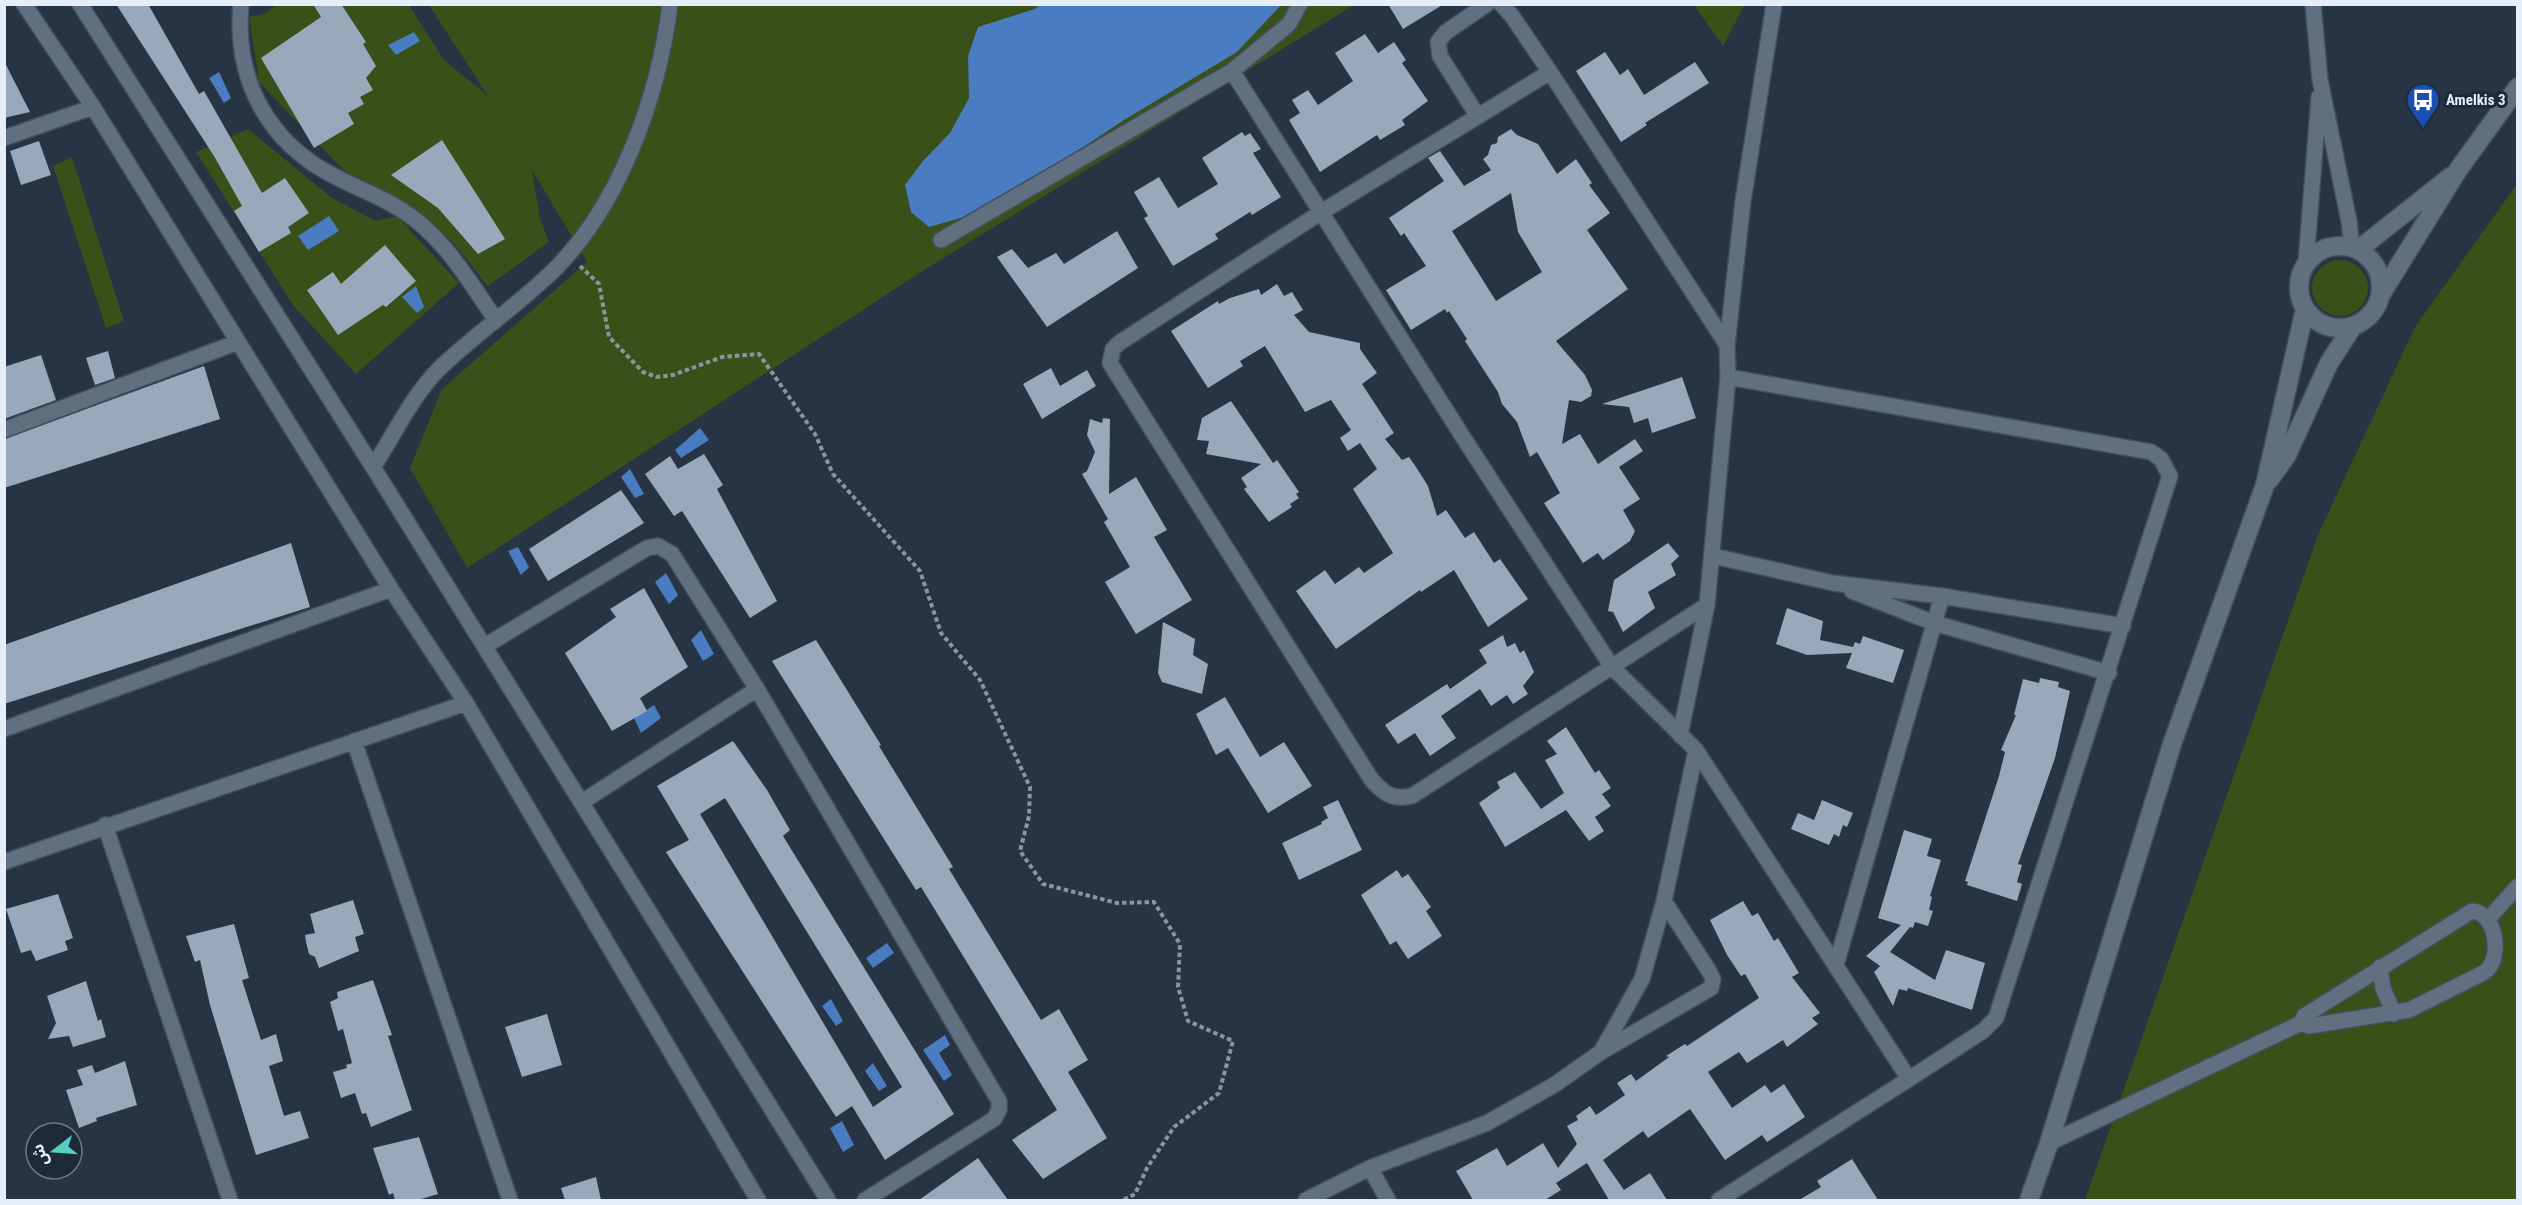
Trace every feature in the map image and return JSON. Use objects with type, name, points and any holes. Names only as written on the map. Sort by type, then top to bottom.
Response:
[{"type":"street","points":[[24,4],[93,107],[391,590],[466,703],[758,1200]]},
{"type":"street","points":[[80,4],[582,801],[828,1200]]},
{"type":"street","points":[[241,4],[240,47],[245,71],[257,102],[276,130],[297,152],[320,168],[402,210],[433,234],[455,260],[496,320]]},
{"type":"street","points":[[373,467],[416,400],[439,370],[568,255],[589,230],[634,142],[657,71],[670,4]]},
{"type":"street","points":[[941,240],[1232,71],[1289,24],[1300,4]]},
{"type":"street","points":[[1477,116],[1440,56],[1438,42],[1446,32],[1487,4]]},
{"type":"street","points":[[1501,4],[1512,16],[1550,72],[1727,345]]},
{"type":"street","points":[[1680,735],[1707,605],[1728,377],[1727,345],[1743,201],[1774,4]]},
{"type":"street","points":[[2313,4],[2320,80],[2355,248]]},
{"type":"street","points":[[1232,71],[1320,213],[1612,667],[1696,750],[1909,1079]]},
{"type":"street","points":[[1550,72],[1320,213],[1119,343],[1110,356],[1110,363],[1371,779],[1382,792],[1391,797],[1412,796],[1707,605]]},
{"type":"street","points":[[2320,80],[2306,263],[2299,284],[2300,297],[2314,319],[2328,326],[2353,326]]},
{"type":"street","points":[[2265,485],[2287,455],[2329,363],[2353,326],[2369,315],[2458,170],[2517,87]]},
{"type":"street","points":[[4,138],[93,107]]},
{"type":"street","points":[[2355,248],[2458,170]]},
{"type":"street","points":[[2306,263],[2314,254],[2328,247],[2355,248],[2368,257],[2377,269],[2381,284],[2380,296]]},
{"type":"street","points":[[2029,1200],[2049,1143],[2173,741],[2265,485],[2306,309]]},
{"type":"street","points":[[4,430],[238,342]]},
{"type":"street","points":[[1719,1200],[1909,1079],[1983,1030],[1996,1018],[2109,673],[2170,476],[2162,459],[2151,452],[1728,377]]},
{"type":"street","points":[[485,646],[647,548],[658,546],[672,554],[757,689],[1000,1105],[994,1119],[865,1200]]},
{"type":"street","points":[[1713,556],[1833,583],[1942,596],[2123,626]]},
{"type":"street","points":[[1833,583],[1934,623],[2109,673]]},
{"type":"street","points":[[4,729],[391,590]]},
{"type":"street","points":[[1836,965],[1942,596]]},
{"type":"street","points":[[582,801],[757,689]]},
{"type":"street","points":[[4,862],[105,825],[466,703]]},
{"type":"street","points":[[354,741],[510,1200]]},
{"type":"street","points":[[1600,1052],[1642,979],[1664,901],[1696,750]]},
{"type":"street","points":[[105,825],[230,1200]]},
{"type":"street","points":[[2488,919],[2517,886]]},
{"type":"street","points":[[1306,1200],[1370,1168],[1487,1123],[1554,1084],[1600,1052],[1711,988],[1713,979],[1709,971],[1664,901]]},
{"type":"street","points":[[2049,1143],[2301,1023],[2304,1016],[2466,913],[2478,911],[2488,919],[2496,947],[2496,955],[2491,967],[2409,1010],[2306,1026],[2301,1023]]},
{"type":"street","points":[[2380,967],[2384,988],[2394,1014]]},
{"type":"street","points":[[1370,1168],[1388,1200]]},
{"type":"path","points":[[568,255],[599,284],[609,337],[643,372],[657,377],[673,375],[722,357],[759,354],[815,434],[833,474],[920,571],[941,633],[980,680],[1030,787],[1029,816],[1020,851],[1043,884],[1116,903],[1154,902],[1180,944],[1178,987],[1188,1021],[1233,1041],[1219,1093],[1174,1127],[1147,1168],[1135,1194],[1123,1200]]},
{"type":"green space","points":[[1694,4],[1745,4],[1723,46],[1694,5]]},
{"type":"green space","points":[[277,5],[409,5],[444,60],[488,96],[429,5],[1354,5],[921,272],[467,568],[410,468],[442,389],[587,262],[532,170],[540,218],[549,242],[488,286],[450,239],[352,179],[259,82],[249,17],[264,14]]},
{"type":"green space","points":[[248,129],[332,198],[376,221],[397,216],[459,283],[356,374],[293,305],[196,152]]},
{"type":"green space","points":[[72,157],[124,321],[106,328],[53,166]]},
{"type":"green space","points":[[2517,184],[2517,1200],[2085,1200],[2318,535],[2415,327]]},
{"type":"green space","points":[[2340,260],[2351,262],[2360,268],[2366,277],[2368,288],[2366,299],[2360,308],[2351,314],[2340,316],[2329,314],[2320,308],[2314,299],[2312,288],[2314,277],[2320,268],[2329,262]]},
{"type":"water","points":[[1040,5],[1281,5],[1237,52],[1124,120],[1041,175],[971,215],[929,227],[911,212],[905,185],[923,161],[950,133],[969,98],[968,56],[978,27],[1035,9]]},
{"type":"water","points":[[414,32],[420,41],[396,55],[388,45]]},
{"type":"water","points":[[219,72],[231,98],[224,103],[209,78]]},
{"type":"water","points":[[329,216],[339,231],[308,250],[298,236]]},
{"type":"water","points":[[416,286],[424,307],[417,313],[402,297]]},
{"type":"water","points":[[700,428],[709,440],[681,458],[675,450]]},
{"type":"water","points":[[630,469],[644,494],[635,498],[621,477]]},
{"type":"water","points":[[518,547],[529,567],[521,575],[508,551]]},
{"type":"water","points":[[666,573],[678,595],[669,604],[655,582]]},
{"type":"water","points":[[701,630],[714,654],[703,661],[691,640]]},
{"type":"water","points":[[654,705],[661,718],[641,733],[634,718]]},
{"type":"water","points":[[887,943],[894,953],[873,968],[866,958]]},
{"type":"water","points":[[831,999],[843,1021],[836,1026],[822,1006]]},
{"type":"water","points":[[945,1035],[950,1045],[939,1053],[952,1075],[944,1081],[923,1050]]},
{"type":"water","points":[[873,1063],[887,1086],[879,1091],[865,1071]]},
{"type":"water","points":[[842,1121],[854,1145],[843,1152],[830,1128]]},
{"type":"building","points":[[116,4],[148,4],[199,94],[204,91],[262,193],[285,178],[309,213],[288,227],[291,233],[259,252],[234,211],[242,206],[214,156]]},
{"type":"building","points":[[313,4],[341,4],[366,42],[363,44],[376,66],[366,78],[373,90],[360,97],[364,104],[348,113],[354,124],[314,148],[261,58],[321,17]]},
{"type":"building","points":[[1388,4],[1444,4],[1403,29]]},
{"type":"building","points":[[1365,34],[1378,53],[1394,42],[1406,60],[1402,63],[1428,101],[1402,120],[1405,125],[1380,140],[1377,135],[1320,172],[1289,120],[1300,113],[1292,100],[1308,90],[1318,105],[1353,81],[1335,53]]},
{"type":"building","points":[[1605,52],[1620,75],[1628,69],[1644,95],[1695,62],[1709,83],[1645,123],[1647,125],[1621,142],[1576,71]]},
{"type":"building","points":[[4,61],[30,112],[4,118]]},
{"type":"building","points":[[1511,129],[1517,135],[1538,144],[1557,174],[1576,159],[1592,183],[1589,185],[1610,213],[1587,230],[1628,289],[1556,341],[1585,375],[1592,390],[1591,396],[1581,402],[1569,400],[1562,444],[1580,434],[1598,464],[1635,439],[1643,451],[1619,467],[1640,499],[1623,510],[1635,531],[1630,541],[1603,560],[1598,553],[1583,563],[1544,503],[1560,493],[1537,452],[1530,457],[1517,422],[1502,404],[1498,392],[1465,341],[1467,339],[1449,311],[1447,313],[1445,309],[1411,330],[1386,290],[1426,266],[1404,233],[1401,236],[1389,218],[1444,181],[1428,158],[1440,151],[1464,186],[1491,170],[1483,159],[1488,155],[1491,145],[1497,143],[1498,137]],"holes":[[[1511,193],[1518,232],[1542,272],[1496,301],[1452,231]]]},
{"type":"building","points":[[1242,132],[1245,136],[1250,133],[1261,149],[1253,153],[1281,197],[1252,215],[1250,212],[1215,234],[1218,239],[1173,266],[1144,218],[1148,216],[1134,192],[1159,177],[1178,208],[1218,184],[1202,158]]},
{"type":"building","points":[[442,140],[505,239],[478,254],[438,208],[391,175]]},
{"type":"building","points":[[39,141],[51,175],[21,185],[10,151]]},
{"type":"building","points":[[1117,231],[1138,268],[1047,327],[997,257],[1012,249],[1028,268],[1056,253],[1064,264]]},
{"type":"building","points":[[385,245],[416,281],[386,307],[383,305],[338,335],[307,290],[333,272],[341,284]]},
{"type":"building","points":[[1277,284],[1284,296],[1292,292],[1303,310],[1294,315],[1309,332],[1360,343],[1360,349],[1377,373],[1362,384],[1394,433],[1385,439],[1402,460],[1409,457],[1416,467],[1428,486],[1437,516],[1446,510],[1465,538],[1474,532],[1494,563],[1500,559],[1528,599],[1488,627],[1454,570],[1421,592],[1420,590],[1336,649],[1296,591],[1325,570],[1335,584],[1359,567],[1364,573],[1393,553],[1353,489],[1377,469],[1360,443],[1348,451],[1340,438],[1351,430],[1331,400],[1305,412],[1265,346],[1240,361],[1243,366],[1208,388],[1171,331],[1218,301],[1219,304],[1259,289],[1261,295]]},
{"type":"building","points":[[108,351],[115,378],[95,385],[86,358]]},
{"type":"building","points":[[41,355],[56,400],[4,419],[4,367]]},
{"type":"building","points":[[204,366],[220,419],[4,488],[4,439]]},
{"type":"building","points":[[1051,368],[1060,386],[1087,370],[1096,386],[1042,419],[1023,384]]},
{"type":"building","points":[[1682,377],[1696,418],[1652,433],[1648,418],[1634,423],[1629,407],[1602,404]]},
{"type":"building","points":[[1231,401],[1273,463],[1277,460],[1299,492],[1296,494],[1299,498],[1290,504],[1292,507],[1269,522],[1244,489],[1247,487],[1241,478],[1261,464],[1206,454],[1209,441],[1197,440],[1202,418]]},
{"type":"building","points":[[1103,418],[1110,419],[1109,494],[1136,477],[1167,530],[1154,537],[1192,600],[1136,634],[1105,582],[1130,567],[1104,522],[1108,519],[1082,474],[1087,471],[1095,452],[1087,435],[1090,419],[1102,423]]},
{"type":"building","points":[[704,454],[723,485],[717,489],[777,601],[750,618],[682,511],[674,516],[645,474],[670,456],[678,469]]},
{"type":"building","points":[[621,490],[644,523],[548,581],[529,549]]},
{"type":"building","points":[[291,543],[310,607],[4,704],[4,645]]},
{"type":"building","points":[[1668,543],[1679,556],[1671,564],[1676,575],[1648,592],[1655,608],[1623,632],[1613,612],[1608,611],[1614,580]]},
{"type":"building","points":[[644,588],[688,667],[640,698],[647,711],[612,731],[565,653],[616,617],[610,609]]},
{"type":"building","points":[[1787,608],[1823,621],[1820,640],[1853,647],[1855,642],[1860,644],[1863,636],[1904,650],[1893,683],[1846,668],[1852,653],[1807,655],[1776,644]]},
{"type":"building","points":[[1163,622],[1195,639],[1193,655],[1208,664],[1202,694],[1162,682],[1158,673]]},
{"type":"building","points":[[1503,635],[1507,647],[1515,643],[1520,653],[1524,650],[1534,672],[1523,686],[1528,694],[1513,704],[1507,695],[1491,706],[1480,689],[1441,716],[1456,738],[1430,756],[1415,733],[1398,744],[1385,725],[1447,684],[1450,689],[1487,663],[1479,650]]},
{"type":"building","points":[[816,640],[881,745],[879,746],[953,867],[949,869],[1041,1020],[1059,1009],[1088,1060],[1068,1072],[1107,1138],[1043,1179],[1012,1140],[1057,1110],[921,887],[916,890],[772,661]]},
{"type":"building","points":[[2040,678],[2059,682],[2058,687],[2070,691],[2055,758],[2018,864],[2022,865],[2017,882],[2022,884],[2017,901],[1967,885],[1968,882],[1965,881],[1999,776],[2005,752],[2001,750],[2016,715],[2014,715],[2023,679],[2039,683]]},
{"type":"building","points":[[1225,697],[1260,757],[1284,742],[1312,786],[1268,813],[1228,748],[1216,755],[1196,714]]},
{"type":"building","points":[[1566,727],[1595,773],[1599,770],[1611,788],[1602,794],[1611,806],[1595,817],[1604,831],[1589,841],[1566,810],[1505,847],[1479,803],[1500,788],[1497,782],[1515,772],[1541,809],[1564,793],[1545,760],[1557,754],[1547,741]]},
{"type":"building","points":[[733,741],[767,790],[790,830],[783,836],[954,1114],[885,1160],[852,1106],[836,1117],[666,852],[689,840],[657,786]],"holes":[[[725,798],[902,1087],[873,1107],[700,814]]]},
{"type":"building","points":[[1338,800],[1362,850],[1299,880],[1282,843],[1322,824],[1321,822],[1328,818],[1323,807]]},
{"type":"building","points":[[1822,800],[1853,813],[1847,827],[1843,825],[1839,837],[1834,834],[1829,845],[1791,829],[1798,813],[1814,820]]},
{"type":"building","points":[[1904,830],[1932,839],[1927,856],[1941,860],[1930,896],[1932,897],[1929,910],[1933,911],[1928,926],[1915,922],[1913,928],[1910,927],[1890,952],[1935,980],[1946,950],[1985,963],[1972,1010],[1908,988],[1907,991],[1899,989],[1893,1006],[1874,972],[1880,966],[1866,956],[1901,925],[1878,918]]},
{"type":"building","points":[[1397,870],[1402,878],[1408,874],[1431,907],[1426,911],[1442,936],[1408,959],[1396,941],[1390,945],[1361,895]]},
{"type":"building","points":[[58,894],[73,938],[65,941],[68,950],[36,961],[31,950],[21,953],[6,909]]},
{"type":"building","points":[[353,900],[364,934],[355,937],[359,951],[319,968],[315,957],[309,954],[306,942],[305,935],[315,933],[310,914]]},
{"type":"building","points":[[1743,901],[1752,916],[1758,913],[1774,941],[1778,938],[1799,973],[1792,977],[1820,1013],[1812,1018],[1818,1024],[1787,1047],[1783,1040],[1747,1063],[1739,1052],[1708,1072],[1732,1108],[1765,1085],[1771,1093],[1784,1084],[1805,1117],[1767,1142],[1762,1135],[1725,1160],[1690,1109],[1648,1138],[1643,1131],[1603,1160],[1624,1190],[1650,1173],[1667,1200],[1609,1200],[1587,1163],[1556,1183],[1561,1190],[1545,1200],[1473,1200],[1456,1171],[1497,1148],[1507,1166],[1543,1143],[1558,1168],[1577,1144],[1567,1126],[1578,1120],[1576,1116],[1590,1106],[1596,1115],[1625,1095],[1617,1083],[1631,1074],[1636,1081],[1669,1057],[1666,1056],[1685,1044],[1687,1046],[1759,998],[1745,974],[1741,976],[1727,955],[1710,920]]},
{"type":"building","points":[[234,924],[249,978],[242,980],[261,1040],[276,1034],[283,1061],[269,1066],[284,1116],[300,1111],[309,1138],[256,1155],[210,1005],[200,960],[195,962],[186,936]]},
{"type":"building","points":[[373,980],[392,1035],[388,1036],[412,1110],[371,1127],[366,1113],[362,1114],[355,1093],[341,1098],[333,1072],[347,1068],[346,1065],[352,1063],[343,1029],[338,1031],[330,1002],[338,998],[337,992]]},
{"type":"building","points":[[86,981],[98,1021],[101,1019],[106,1037],[73,1047],[69,1036],[48,1039],[56,1023],[47,996]]},
{"type":"building","points":[[547,1014],[562,1065],[522,1077],[505,1027]]},
{"type":"building","points":[[125,1061],[137,1105],[96,1118],[97,1121],[84,1126],[84,1121],[77,1121],[66,1090],[83,1085],[77,1070],[92,1065],[95,1073]]},
{"type":"building","points":[[419,1137],[438,1194],[418,1200],[395,1200],[393,1193],[389,1195],[373,1148]]},
{"type":"building","points":[[978,1158],[1008,1200],[919,1200]]},
{"type":"building","points":[[1852,1159],[1878,1200],[1799,1200],[1821,1187],[1817,1181]]},
{"type":"building","points":[[596,1177],[601,1200],[565,1200],[561,1188]]},
{"type":"place","name":"Amelkis 3","points":[[2423,129]]}]
